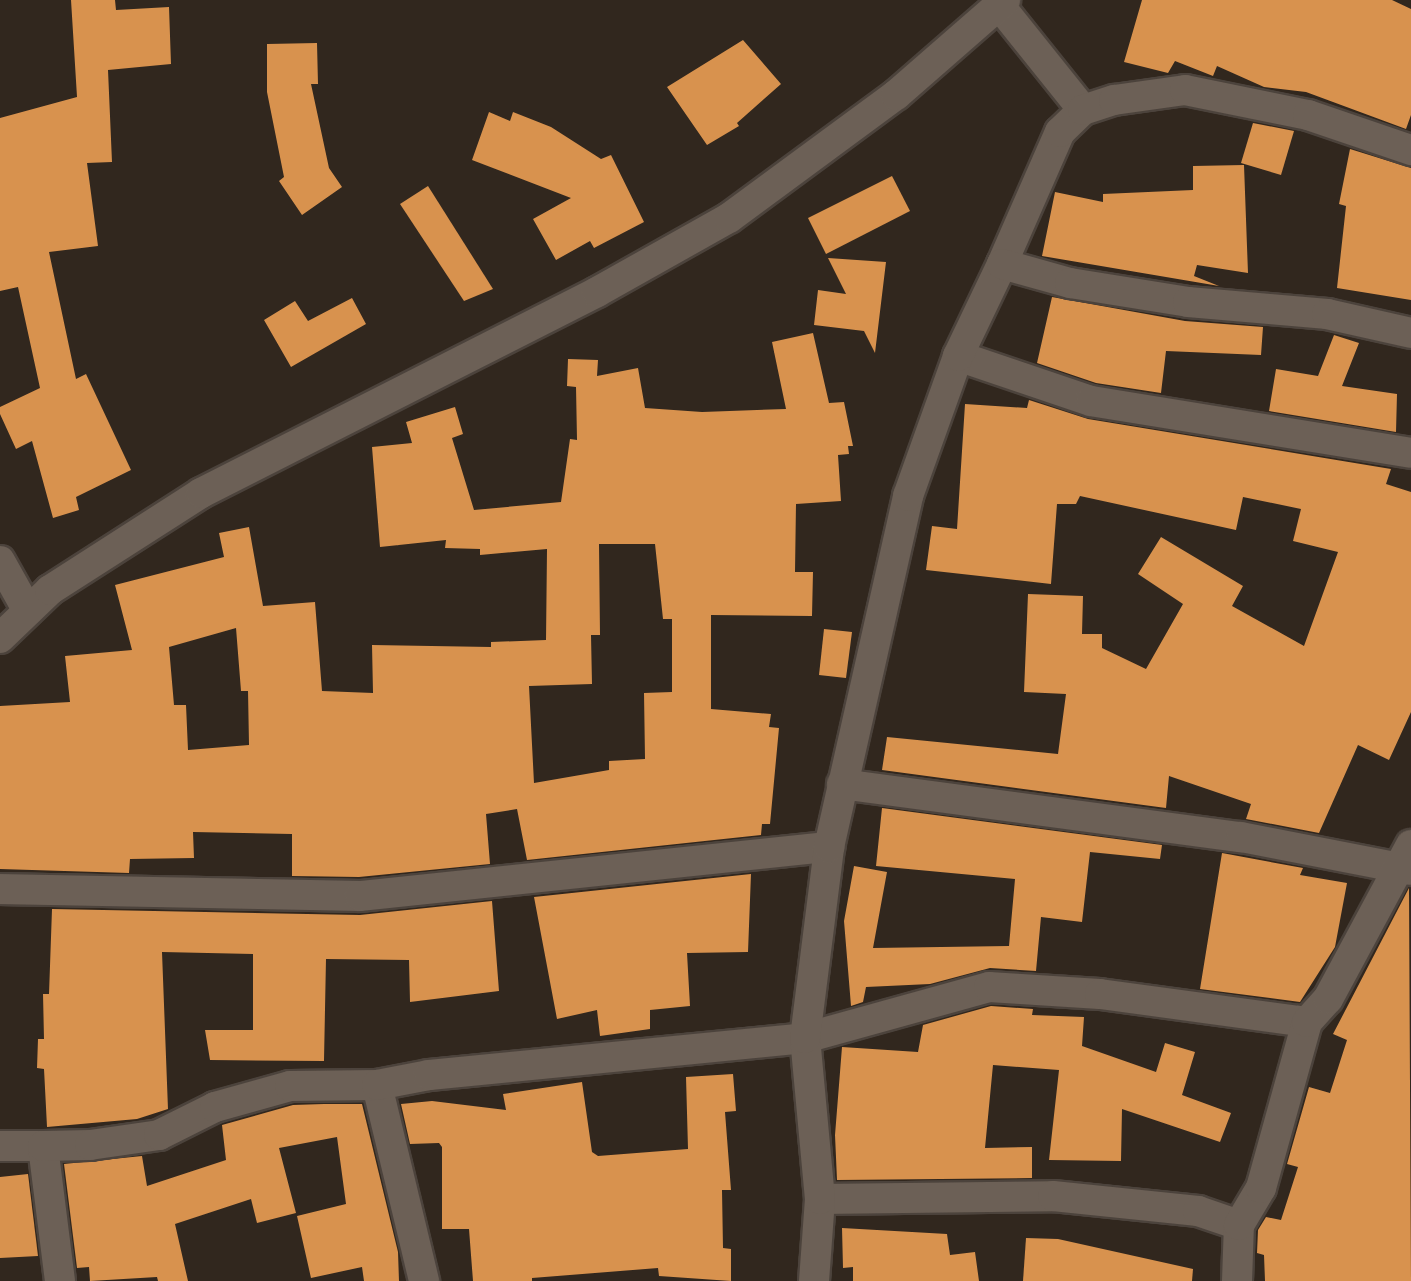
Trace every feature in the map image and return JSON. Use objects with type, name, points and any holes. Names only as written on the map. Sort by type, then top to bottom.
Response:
[{"type":"street","points":[[0,638],[50,590],[202,492],[597,292],[730,218],[896,95],[1002,2],[1082,110]]},
{"type":"street","points":[[814,1281],[820,1199],[805,1038],[829,847],[842,784],[908,496],[958,356],[1060,132],[1082,110],[1114,100],[1186,90],[1308,116],[1411,150]]},
{"type":"street","points":[[1002,264],[1070,283],[1188,302],[1327,314],[1411,333]]},
{"type":"street","points":[[958,356],[1091,401],[1411,453]]},
{"type":"street","points":[[0,561],[28,612]]},
{"type":"street","points":[[842,784],[1408,860],[1328,999],[1307,1022],[1261,1188],[1239,1225],[1236,1281]]},
{"type":"street","points":[[0,889],[360,896],[829,847]]},
{"type":"street","points":[[0,1146],[90,1145],[159,1135],[214,1107],[290,1086],[376,1085],[429,1075],[805,1038],[989,987],[1100,994],[1307,1022]]},
{"type":"street","points":[[376,1085],[424,1281]]},
{"type":"street","points":[[44,1146],[60,1281]]},
{"type":"street","points":[[820,1199],[1054,1196],[1198,1211],[1239,1225]]},
{"type":"building","points":[[71,0],[115,0],[116,10],[169,7],[171,64],[108,70],[112,162],[87,163],[98,246],[49,252],[76,379],[86,374],[131,470],[76,497],[79,510],[53,518],[32,441],[16,449],[0,414],[0,407],[40,388],[18,287],[0,291],[0,118],[77,97]]},
{"type":"building","points":[[1142,0],[1392,0],[1411,9],[1411,115],[1406,129],[1306,92],[1264,87],[1217,66],[1213,76],[1175,61],[1168,73],[1124,62]]},
{"type":"building","points":[[743,40],[781,84],[737,123],[739,126],[707,145],[667,87]]},
{"type":"building","points":[[317,43],[318,84],[311,84],[329,168],[342,187],[302,215],[279,181],[284,177],[267,92],[267,44]]},
{"type":"building","points":[[489,112],[510,121],[513,112],[551,127],[601,159],[611,155],[644,222],[594,248],[590,241],[556,260],[533,219],[571,198],[472,160]]},
{"type":"building","points":[[1253,123],[1294,131],[1281,175],[1241,163]]},
{"type":"building","points":[[1350,149],[1411,168],[1411,300],[1337,288],[1346,206],[1339,204]]},
{"type":"building","points":[[1244,165],[1248,273],[1197,265],[1194,276],[1219,286],[1042,256],[1055,192],[1103,202],[1103,194],[1193,190],[1193,166]]},
{"type":"building","points":[[892,176],[910,211],[826,254],[808,218]]},
{"type":"building","points":[[428,186],[493,289],[464,301],[400,204]]},
{"type":"building","points":[[828,258],[886,262],[875,353],[864,331],[814,325],[818,290],[846,294]]},
{"type":"building","points":[[1052,297],[1185,321],[1263,327],[1261,355],[1166,351],[1161,393],[1096,383],[1037,363]]},
{"type":"building","points":[[352,298],[366,324],[291,367],[264,320],[295,301],[308,321]]},
{"type":"building","points":[[813,333],[829,403],[844,402],[853,446],[848,446],[849,454],[838,455],[841,501],[796,504],[795,572],[813,572],[812,616],[711,615],[711,709],[771,714],[769,727],[779,728],[770,824],[762,824],[761,835],[527,860],[517,809],[486,814],[490,864],[359,877],[292,876],[292,834],[193,832],[194,858],[130,859],[129,873],[0,869],[0,706],[70,702],[65,656],[132,650],[115,585],[224,557],[219,533],[249,527],[263,606],[315,602],[322,691],[373,693],[372,645],[491,647],[491,642],[546,640],[547,549],[480,555],[480,549],[445,548],[446,540],[380,547],[372,447],[412,443],[406,422],[455,407],[463,434],[452,438],[474,510],[561,502],[570,439],[577,440],[576,387],[567,386],[568,359],[598,360],[597,376],[638,368],[645,408],[702,412],[786,409],[772,342]],"holes":[[[599,544],[655,544],[663,619],[672,619],[672,692],[644,693],[645,759],[609,761],[609,770],[534,783],[529,686],[592,684],[591,635],[600,635]],[[236,628],[241,691],[248,691],[249,745],[188,750],[186,705],[174,705],[169,647]]]},
{"type":"building","points":[[1334,335],[1359,343],[1342,386],[1397,394],[1396,432],[1269,411],[1276,369],[1318,376]]},
{"type":"building","points":[[1029,400],[1088,419],[1391,469],[1386,484],[1411,492],[1411,712],[1389,760],[1358,745],[1319,833],[1246,819],[1251,804],[1169,776],[1166,808],[882,770],[887,737],[1058,754],[1066,694],[1024,692],[1028,594],[1083,596],[1082,634],[1102,634],[1102,648],[1146,669],[1183,604],[1138,574],[1161,537],[1243,586],[1232,606],[1304,646],[1338,552],[1293,541],[1301,509],[1243,497],[1236,530],[1080,496],[1076,504],[1057,504],[1051,584],[926,570],[932,526],[957,529],[965,404],[1027,408]]},
{"type":"building","points":[[824,629],[852,632],[846,678],[819,675]]},
{"type":"building","points":[[882,808],[1162,845],[1160,859],[1090,852],[1082,922],[1041,917],[1036,971],[990,968],[930,984],[866,987],[863,1002],[851,1006],[844,921],[854,866],[887,872],[873,948],[1009,946],[1015,879],[876,866]]},
{"type":"building","points":[[1222,853],[1303,868],[1300,875],[1347,883],[1335,947],[1300,1002],[1200,989]]},
{"type":"building","points":[[751,874],[748,952],[687,953],[690,1006],[650,1010],[650,1029],[600,1036],[597,1010],[557,1019],[534,897]]},
{"type":"building","points":[[1409,888],[1411,1281],[1265,1281],[1264,1255],[1257,1253],[1258,1230],[1266,1217],[1281,1220],[1298,1167],[1287,1164],[1309,1087],[1330,1093],[1347,1040],[1333,1034]]},
{"type":"building","points":[[492,901],[499,991],[410,1002],[409,960],[326,959],[324,1061],[210,1060],[205,1030],[253,1030],[253,954],[162,952],[168,1109],[137,1119],[47,1127],[44,1069],[37,1068],[38,1039],[44,1039],[43,994],[49,994],[52,909],[360,915]]},
{"type":"building","points":[[991,1006],[1033,1009],[1032,1015],[1084,1017],[1082,1046],[1156,1072],[1165,1043],[1195,1052],[1182,1095],[1231,1113],[1220,1142],[1122,1109],[1121,1161],[1049,1160],[1059,1070],[993,1065],[985,1148],[1032,1147],[1032,1178],[837,1180],[835,1135],[842,1047],[918,1052],[923,1025]]},
{"type":"building","points":[[733,1074],[736,1111],[725,1112],[731,1190],[722,1190],[723,1248],[731,1249],[731,1281],[659,1276],[658,1268],[532,1281],[473,1281],[469,1229],[442,1229],[442,1147],[439,1143],[410,1144],[401,1104],[432,1101],[506,1110],[503,1094],[582,1082],[592,1152],[598,1156],[688,1149],[686,1077]]},
{"type":"building","points":[[362,1104],[398,1252],[399,1281],[364,1281],[362,1267],[311,1278],[297,1216],[346,1204],[337,1137],[279,1148],[296,1213],[257,1223],[251,1199],[175,1224],[188,1281],[158,1281],[157,1277],[90,1281],[89,1267],[77,1268],[64,1164],[142,1156],[147,1186],[226,1160],[222,1125],[293,1105]]},
{"type":"building","points":[[28,1174],[38,1256],[0,1258],[0,1177]]},
{"type":"building","points":[[842,1228],[947,1234],[950,1255],[975,1252],[979,1281],[853,1281],[853,1267],[843,1268]]},
{"type":"building","points":[[1026,1238],[1058,1239],[1193,1269],[1192,1281],[1023,1281]]}]
